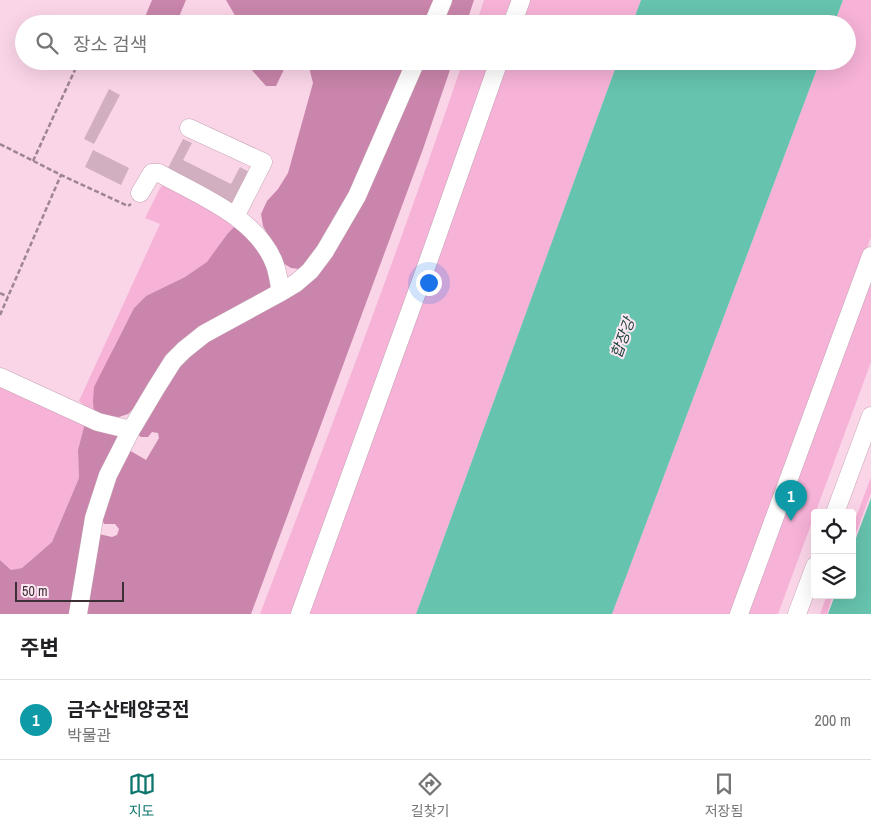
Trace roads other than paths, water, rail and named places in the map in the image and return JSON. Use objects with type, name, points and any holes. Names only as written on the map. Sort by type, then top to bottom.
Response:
[{"type":"street","points":[[437,15],[443,0]]},
{"type":"street","points":[[515,15],[521,0]]},
{"type":"street","points":[[78,614],[94,518],[108,475],[131,430],[160,381],[184,350],[204,334],[281,292],[296,283],[310,271],[325,251],[357,196],[412,70]]},
{"type":"street","points":[[300,614],[430,259],[496,70]]},
{"type":"street","points":[[189,128],[263,162],[236,215]]},
{"type":"street","points":[[140,193],[152,173],[159,173],[236,215],[268,250],[276,266],[281,292]]},
{"type":"street","points":[[739,614],[871,256]]},
{"type":"street","points":[[0,377],[98,422],[131,430]]},
{"type":"street","points":[[836,509],[871,416]]},
{"type":"street","points":[[797,614],[811,577]]},
{"type":"water","points":[[641,0],[843,0],[837,15],[635,15]]},
{"type":"water","name":"합장강","points":[[615,70],[817,70],[612,614],[416,614]]},
{"type":"water","points":[[871,498],[871,614],[828,614],[834,599],[856,599],[856,538]]},
{"type":"place","name":"금수산태양궁전","points":[[791,521]]}]
